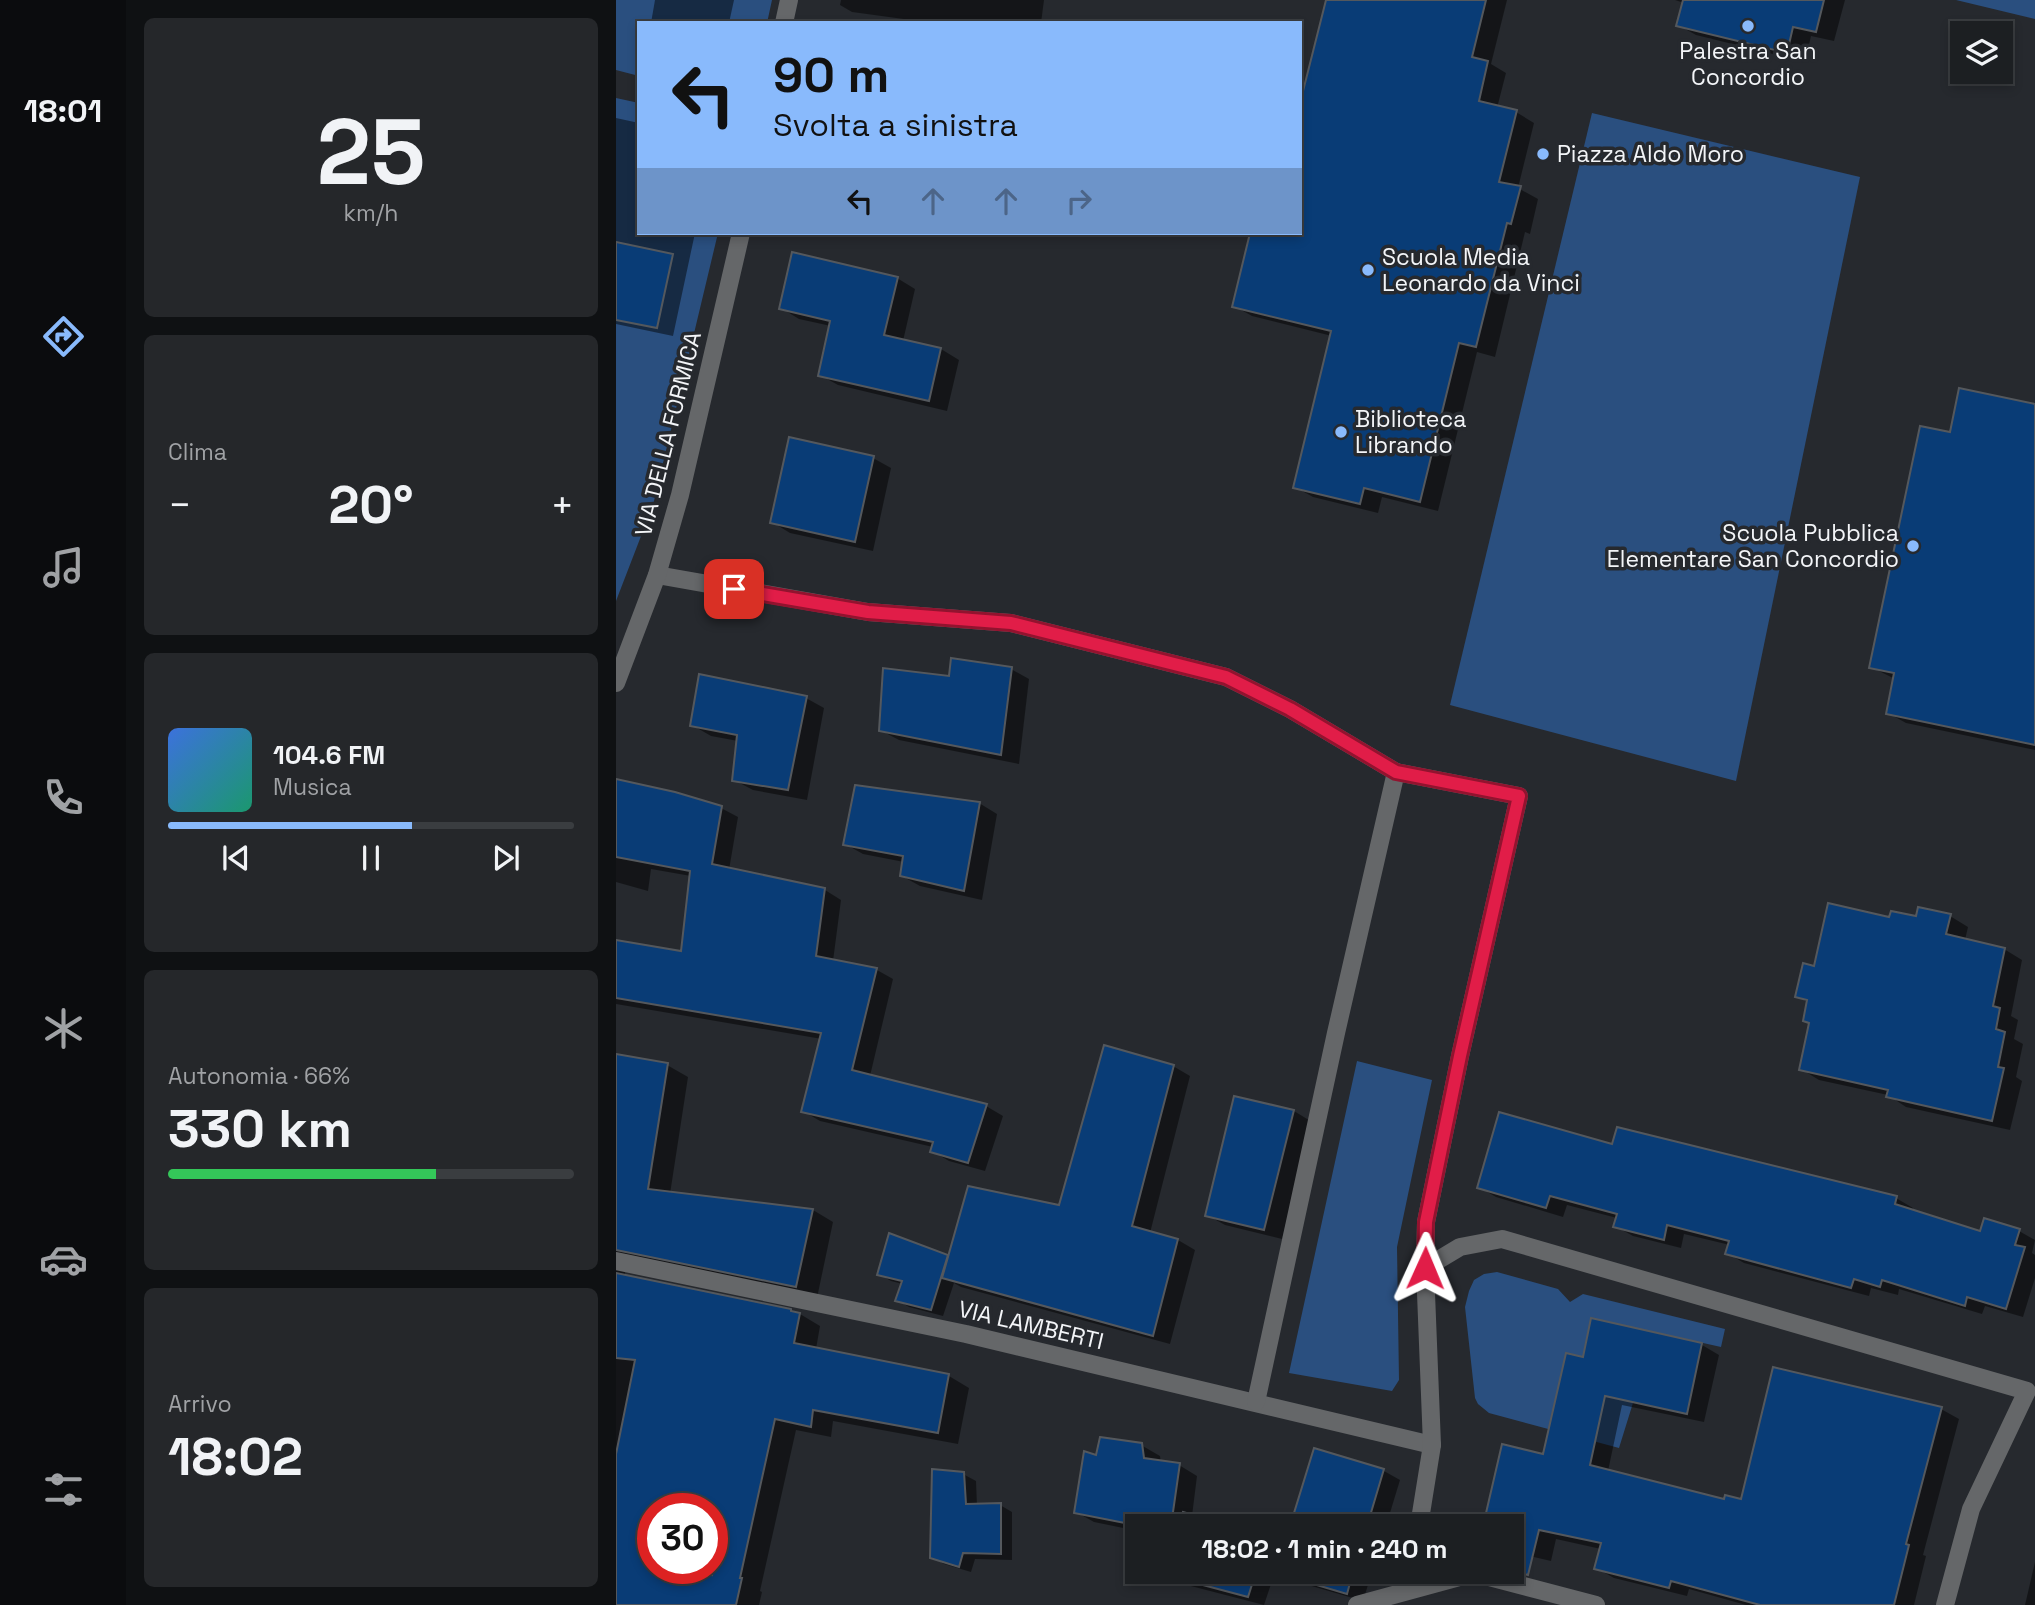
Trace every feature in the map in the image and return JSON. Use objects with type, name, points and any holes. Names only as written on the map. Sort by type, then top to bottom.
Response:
[{"type":"street","points":[[784,21],[789,0]]},
{"type":"street","name":"VIA DELLA FORMICA","points":[[616,683],[657,575],[680,495],[741,235]]},
{"type":"street","points":[[657,575],[868,612],[1011,623],[1226,677],[1290,709],[1396,772],[1519,796],[1460,1056],[1426,1222],[1425,1268],[1432,1445],[1421,1514]]},
{"type":"street","points":[[1256,1402],[1396,772]]},
{"type":"street","points":[[1425,1268],[1460,1247],[1502,1239],[2027,1391],[1971,1508],[1945,1605]]},
{"type":"street","name":"VIA LAMBERTI","points":[[616,1261],[966,1334],[1432,1445]]},
{"type":"street","points":[[1357,1605],[1474,1573],[1595,1605]]},
{"type":"street","points":[[1409,1590],[1410,1584]]},
{"type":"shaded area","points":[[616,0],[772,0],[767,21],[637,21],[637,75],[616,70]]},
{"type":"shaded area","points":[[1956,0],[2035,0],[2035,19]]},
{"type":"shaded area","points":[[616,98],[637,103],[637,235],[718,235],[653,505],[616,601]]},
{"type":"shaded area","points":[[1592,113],[1860,177],[1736,781],[1450,705]]},
{"type":"shaded area","points":[[1357,1061],[1432,1080],[1397,1247],[1399,1380],[1392,1391],[1289,1373]]},
{"type":"shaded area","points":[[1497,1272],[1558,1289],[1570,1302],[1583,1294],[1725,1329],[1721,1347],[1591,1318],[1583,1357],[1566,1353],[1551,1418],[1608,1384],[1637,1390],[1619,1448],[1489,1413],[1475,1398],[1465,1307],[1474,1280],[1484,1274]]},
{"type":"building","name":"Scuola Media Leonardo da Vinci","points":[[1326,0],[1486,0],[1472,57],[1488,61],[1479,101],[1517,110],[1499,182],[1521,186],[1511,224],[1507,223],[1476,347],[1459,343],[1420,502],[1364,488],[1360,504],[1293,488],[1331,331],[1232,307],[1250,235],[1302,235],[1302,95]]},
{"type":"building","name":"Palestra San Concordio","points":[[1683,0],[1824,0],[1816,32],[1793,27],[1787,53],[1676,26]]},
{"type":"building","points":[[616,242],[673,254],[657,328],[616,320]]},
{"type":"building","points":[[792,252],[898,277],[884,335],[941,348],[929,401],[818,376],[830,321],[779,309]]},
{"type":"building","points":[[1959,388],[2035,404],[2035,745],[1886,714],[1894,673],[1869,668],[1920,426],[1950,432]]},
{"type":"building","points":[[789,437],[874,456],[855,542],[770,523]]},
{"type":"building","points":[[951,658],[1012,667],[1001,755],[879,731],[883,668],[949,676]]},
{"type":"building","points":[[699,674],[807,696],[788,790],[732,781],[737,735],[690,726]]},
{"type":"building","points":[[616,779],[722,806],[712,864],[825,888],[816,956],[877,968],[852,1070],[987,1104],[968,1163],[930,1152],[933,1142],[801,1112],[821,1033],[616,998],[616,940],[681,951],[690,871],[616,857]]},
{"type":"building","points":[[855,785],[980,802],[964,891],[900,876],[903,856],[843,845]]},
{"type":"building","points":[[1828,903],[1889,917],[1891,911],[1916,916],[1918,907],[1951,914],[1946,934],[2005,948],[1993,1006],[2000,1008],[1996,1029],[2005,1032],[1998,1067],[2004,1068],[1992,1121],[1886,1097],[1888,1090],[1799,1070],[1809,1023],[1803,1021],[1807,1000],[1795,997],[1803,963],[1814,966]]},
{"type":"building","points":[[1104,1045],[1174,1065],[1132,1226],[1178,1239],[1153,1336],[942,1278],[968,1186],[1059,1205]]},
{"type":"building","points":[[616,1054],[668,1063],[648,1189],[813,1209],[796,1287],[616,1250]]},
{"type":"building","points":[[1234,1096],[1294,1110],[1264,1230],[1205,1216]]},
{"type":"building","points":[[1499,1112],[1612,1144],[1617,1127],[1897,1196],[1895,1204],[1980,1231],[1984,1218],[2020,1229],[2015,1245],[2025,1247],[2006,1309],[1967,1297],[1965,1306],[1882,1280],[1880,1287],[1854,1279],[1851,1288],[1725,1254],[1729,1241],[1667,1225],[1664,1240],[1613,1227],[1617,1214],[1550,1196],[1546,1208],[1477,1188]]},
{"type":"building","points":[[889,1233],[948,1255],[931,1310],[895,1301],[902,1281],[877,1275]]},
{"type":"building","points":[[616,1273],[791,1309],[800,1313],[794,1343],[949,1374],[938,1433],[813,1410],[811,1427],[775,1419],[736,1605],[616,1605],[616,1454],[635,1360],[616,1358]]},
{"type":"building","points":[[1591,1318],[1702,1343],[1687,1414],[1605,1396],[1590,1465],[1724,1499],[1725,1495],[1741,1499],[1773,1367],[1942,1407],[1906,1544],[1909,1545],[1894,1605],[1760,1605],[1671,1581],[1669,1588],[1594,1569],[1601,1543],[1539,1530],[1528,1575],[1524,1574],[1524,1514],[1486,1514],[1502,1444],[1543,1454],[1566,1353],[1583,1357]]},
{"type":"building","points":[[1100,1437],[1142,1443],[1144,1458],[1180,1463],[1173,1514],[1125,1514],[1125,1523],[1074,1513],[1084,1451],[1096,1455]]},
{"type":"building","points":[[1314,1448],[1384,1469],[1371,1514],[1294,1514]]},
{"type":"building","points":[[932,1469],[964,1472],[966,1504],[1001,1503],[1001,1554],[963,1553],[959,1567],[930,1558]]},
{"type":"building","points":[[1199,1584],[1252,1584],[1248,1597]]},
{"type":"building","points":[[1313,1584],[1350,1584],[1347,1594]]},
{"type":"place","name":"Palestra San Concordio","points":[[1748,26]]},
{"type":"place","name":"Piazza Aldo Moro","points":[[1543,154]]},
{"type":"place","name":"Scuola Media Leonardo da Vinci","points":[[1368,270]]},
{"type":"place","name":"Biblioteca Librando","points":[[1341,432]]},
{"type":"place","name":"Scuola Pubblica Elementare San Concordio","points":[[1913,546]]},
{"type":"route","points":[[734,589],[868,612],[1011,623],[1226,677],[1290,709],[1396,772],[1519,796],[1460,1056],[1426,1222],[1425,1268]]}]
